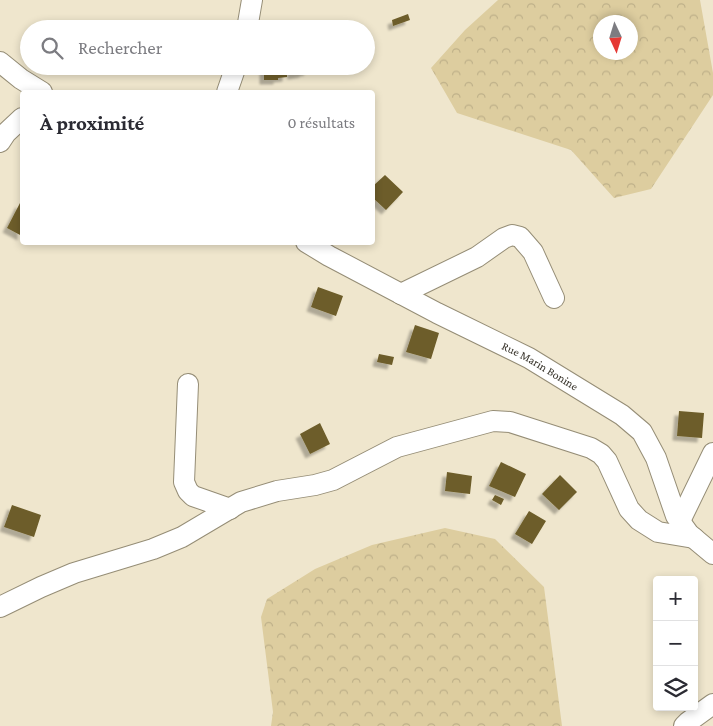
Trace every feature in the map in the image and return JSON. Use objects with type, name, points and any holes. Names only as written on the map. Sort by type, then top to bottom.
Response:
[{"type":"street","points":[[249,20],[252,0]]},
{"type":"street","points":[[0,62],[21,80],[38,90]]},
{"type":"street","points":[[229,90],[233,75]]},
{"type":"street","points":[[2,136],[20,120]]},
{"type":"street","points":[[401,294],[477,257],[504,238],[512,235],[520,237],[533,252],[554,298]]},
{"type":"street","name":"Rue Marin Bonine","points":[[311,245],[401,294],[529,358],[622,414],[642,432],[656,458],[676,516],[689,534],[713,554]]},
{"type":"street","points":[[188,384],[184,482],[188,491],[193,496],[230,508]]},
{"type":"street","points":[[0,607],[74,573],[153,549],[182,537],[241,502],[276,491],[333,480],[397,447],[493,421],[510,422],[591,448],[607,460],[629,510],[639,520],[658,532],[694,538]]},
{"type":"street","points":[[680,521],[713,453]]},
{"type":"street","points":[[684,726],[713,704]]},
{"type":"green space","points":[[498,0],[700,0],[713,73],[713,95],[651,189],[614,198],[571,150],[457,113],[431,68],[465,30]]},
{"type":"green space","points":[[445,528],[495,539],[544,587],[562,726],[271,726],[273,712],[261,617],[267,599],[315,569],[372,545]]},
{"type":"building","points":[[408,14],[410,20],[393,26],[392,20]]},
{"type":"building","points":[[264,75],[287,75],[287,77],[278,78],[278,80],[264,80]]},
{"type":"building","points":[[385,175],[403,192],[386,210],[375,200],[375,184]]},
{"type":"building","points":[[20,203],[20,235],[7,228]]},
{"type":"building","points":[[318,287],[343,296],[336,316],[311,307]]},
{"type":"building","points":[[415,325],[439,333],[431,359],[406,352]]},
{"type":"building","points":[[379,354],[394,357],[392,365],[377,362]]},
{"type":"building","points":[[679,411],[704,413],[702,438],[677,436]]},
{"type":"building","points":[[320,423],[330,444],[310,454],[300,434]]},
{"type":"building","points":[[501,462],[526,474],[515,497],[489,486]]},
{"type":"building","points":[[447,472],[472,476],[470,494],[445,491]]},
{"type":"building","points":[[560,475],[577,492],[559,510],[542,494]]},
{"type":"building","points":[[495,495],[504,499],[501,505],[492,500]]},
{"type":"building","points":[[12,505],[41,515],[34,537],[4,527]]},
{"type":"building","points":[[529,511],[546,521],[532,544],[515,534]]}]
